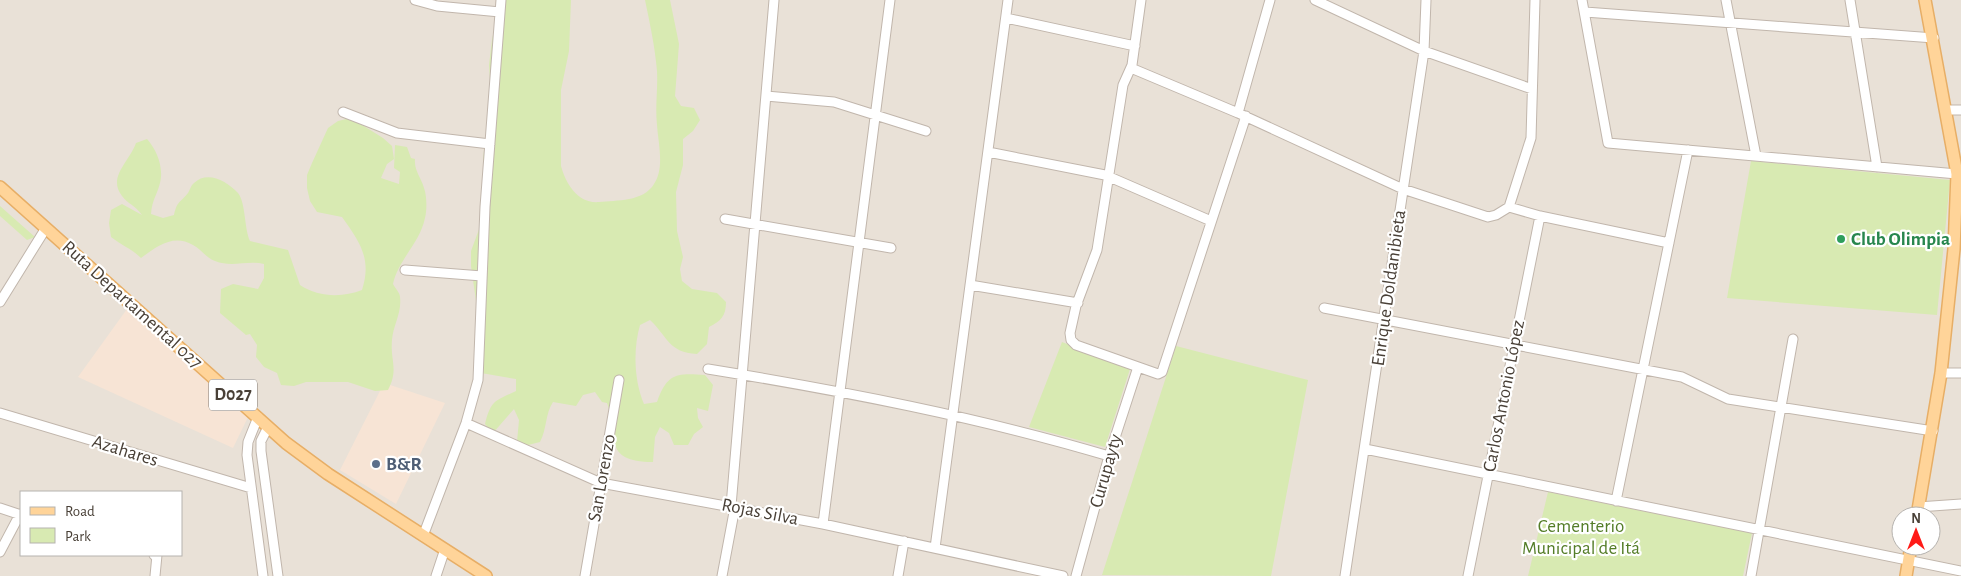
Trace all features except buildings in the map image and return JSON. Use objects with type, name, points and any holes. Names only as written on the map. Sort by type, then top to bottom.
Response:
[{"type":"main road","points":[[1919,506],[1933,431],[1957,248],[1957,174],[1934,38],[1925,0]]},
{"type":"main road","name":"Ruta Departamental 027","points":[[0,187],[268,427],[328,474],[486,576]]},
{"type":"main road","points":[[1906,576],[1910,556]]},
{"type":"street","points":[[415,0],[437,6],[500,12]]},
{"type":"street","points":[[423,536],[466,424],[478,380],[482,276],[501,0]]},
{"type":"street","points":[[722,576],[733,506],[742,374],[774,0]]},
{"type":"street","points":[[823,524],[890,0]]},
{"type":"street","points":[[935,548],[1008,0]]},
{"type":"street","points":[[1141,0],[1135,46],[1131,68],[1124,85],[1097,250],[1078,303],[1070,333],[1071,340],[1076,345],[1158,374],[1162,372],[1211,220],[1242,115],[1270,0]]},
{"type":"street","points":[[1315,0],[1424,50],[1532,89]]},
{"type":"street","name":"Enrique Doldanibieta","points":[[1345,576],[1424,50],[1426,0]]},
{"type":"street","points":[[1131,68],[1242,115],[1403,188],[1488,217],[1496,215],[1509,207],[1531,138],[1535,0]]},
{"type":"street","points":[[1582,0],[1608,142],[1957,174]]},
{"type":"street","points":[[1726,0],[1756,156]]},
{"type":"street","points":[[1850,0],[1877,167]]},
{"type":"street","points":[[1585,12],[1934,38]]},
{"type":"street","points":[[1006,18],[1135,46]]},
{"type":"street","points":[[766,96],[834,102],[926,130]]},
{"type":"street","points":[[1947,110],[1961,110]]},
{"type":"street","points":[[343,112],[397,133],[490,144]]},
{"type":"street","points":[[1616,501],[1688,150]]},
{"type":"street","points":[[988,152],[1108,177],[1211,220]]},
{"type":"street","points":[[1509,207],[1540,216],[1669,242]]},
{"type":"street","name":"Carlos Antonio López","points":[[1468,576],[1540,216]]},
{"type":"street","points":[[725,219],[891,248]]},
{"type":"street","points":[[0,302],[46,228]]},
{"type":"street","points":[[404,270],[482,276]]},
{"type":"street","points":[[970,285],[1078,303]]},
{"type":"street","points":[[1324,308],[1682,377],[1728,399],[1933,431]]},
{"type":"street","points":[[1751,576],[1793,339]]},
{"type":"street","name":"Curupayty","points":[[1076,576],[1109,456],[1138,367]]},
{"type":"street","points":[[708,369],[839,392],[952,416],[1057,441],[1109,456]]},
{"type":"street","points":[[1941,373],[1961,372]]},
{"type":"street","name":"San Lorenzo","points":[[585,576],[619,380]]},
{"type":"street","name":"Azahares","points":[[0,413],[251,488]]},
{"type":"street","points":[[258,417],[248,442],[251,488],[264,576]]},
{"type":"street","name":"Rojas Silva","points":[[466,424],[601,483],[823,524],[1063,576]]},
{"type":"street","points":[[268,427],[261,441],[261,451],[278,576]]},
{"type":"street","points":[[1365,449],[1961,572]]},
{"type":"street","points":[[1941,508],[1961,504]]},
{"type":"street","points":[[0,508],[20,515],[0,552]]},
{"type":"street","points":[[898,576],[904,541]]},
{"type":"street","points":[[436,576],[445,549]]},
{"type":"street","points":[[155,576],[157,556]]},
{"type":"shaded area","points":[[0,0],[1961,0],[1961,576],[0,576]]},
{"type":"shaded area","points":[[127,309],[248,417],[233,448],[78,377]]},
{"type":"shaded area","points":[[384,383],[445,403],[396,504],[340,470]]},
{"type":"green space","points":[[500,0],[571,0],[569,51],[561,90],[561,166],[566,180],[574,192],[585,200],[599,202],[637,197],[649,190],[657,178],[660,163],[656,118],[657,71],[654,44],[645,0],[670,0],[679,44],[675,96],[681,106],[694,108],[700,120],[693,131],[683,139],[683,165],[676,192],[677,231],[683,257],[680,269],[682,281],[692,289],[717,293],[726,302],[724,314],[717,323],[709,327],[707,344],[697,354],[687,353],[674,347],[650,320],[640,325],[636,344],[636,375],[644,404],[657,402],[669,380],[680,375],[705,375],[713,385],[708,411],[697,408],[698,418],[703,427],[694,434],[688,445],[674,445],[669,433],[660,427],[655,437],[653,462],[637,461],[619,452],[613,436],[607,403],[602,402],[595,392],[583,395],[576,406],[553,402],[540,442],[528,445],[517,442],[519,420],[514,409],[493,433],[485,424],[489,410],[495,402],[516,391],[516,379],[481,373],[478,315],[471,266],[471,251],[491,197],[483,162],[484,150],[493,126],[489,65]]},
{"type":"green space","points":[[351,118],[383,138],[392,146],[394,159],[387,164],[381,178],[399,184],[400,172],[394,168],[395,145],[407,147],[411,158],[415,159],[418,174],[426,195],[426,211],[422,227],[414,244],[399,267],[393,284],[399,294],[400,303],[392,340],[393,376],[388,390],[375,391],[348,382],[306,382],[294,386],[281,385],[277,373],[264,367],[256,357],[257,345],[250,334],[246,335],[220,313],[221,289],[233,284],[258,289],[264,278],[264,264],[221,263],[209,258],[193,245],[179,240],[165,243],[141,258],[111,237],[109,223],[111,210],[122,204],[142,215],[122,196],[118,189],[118,176],[136,143],[147,139],[157,154],[161,171],[160,183],[152,205],[151,214],[163,218],[174,215],[178,205],[193,184],[199,179],[211,177],[223,181],[241,197],[250,241],[288,250],[300,285],[322,294],[354,293],[362,290],[366,269],[359,243],[342,217],[317,212],[310,201],[307,188],[307,175],[328,128],[338,121]]},
{"type":"green space","name":"Club Olimpia","points":[[1751,161],[1950,180],[1937,315],[1727,298]]},
{"type":"green space","points":[[0,206],[35,237],[27,240],[0,216]]},
{"type":"green space","points":[[1062,342],[1130,369],[1105,447],[1029,427]]},
{"type":"green space","points":[[1176,346],[1308,380],[1271,576],[1102,575]]},
{"type":"green space","name":"Cementerio Municipal de Itá","points":[[1548,492],[1752,533],[1743,576],[1528,576]]},
{"type":"place","name":"Club Olimpia","points":[[1841,239]]},
{"type":"place","name":"B&R","points":[[376,464]]}]
